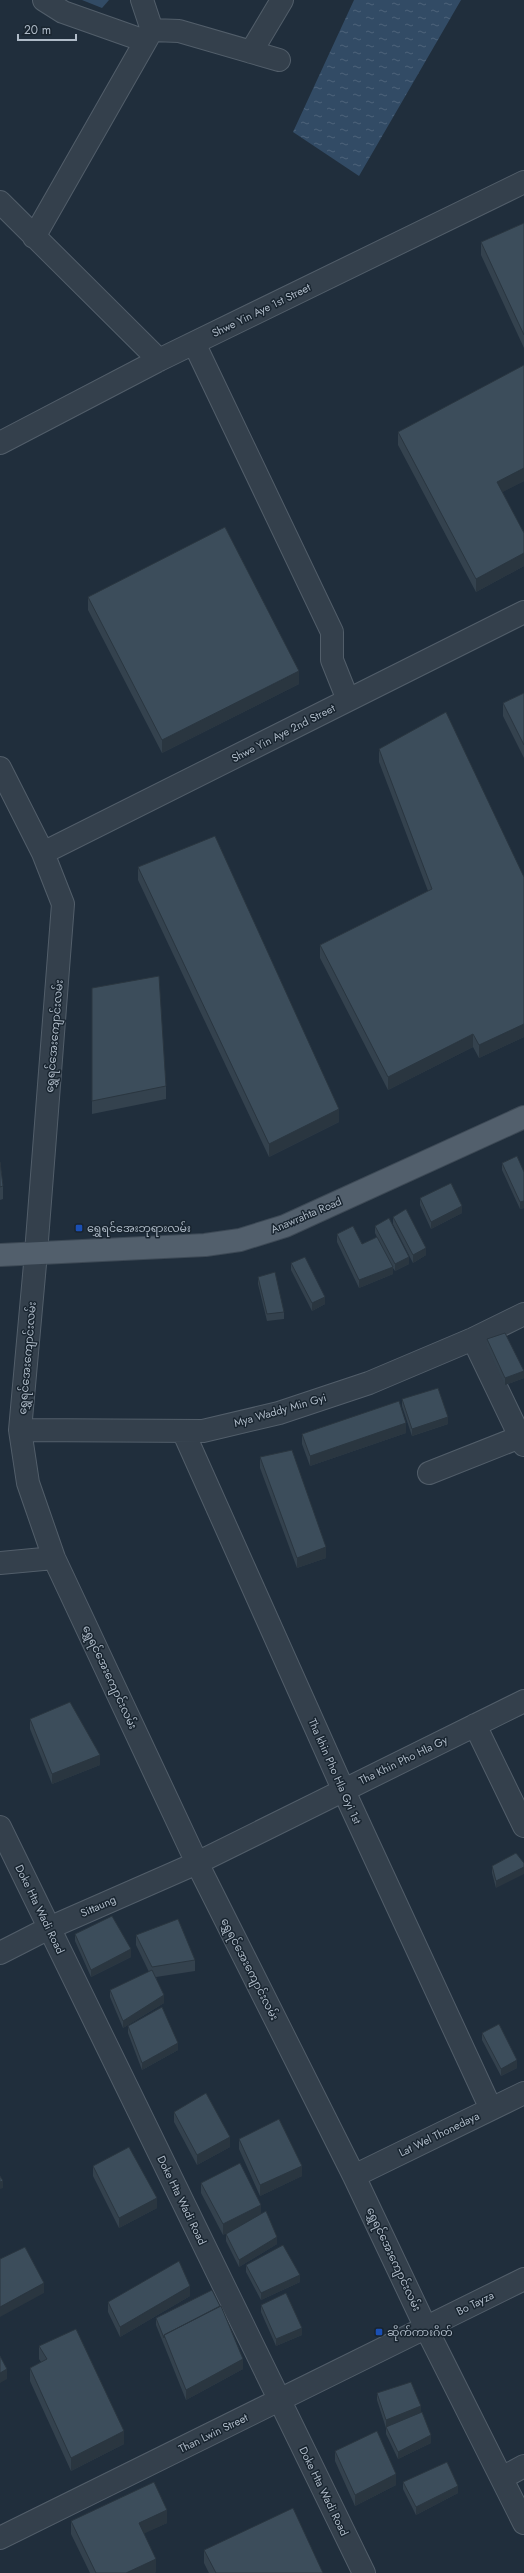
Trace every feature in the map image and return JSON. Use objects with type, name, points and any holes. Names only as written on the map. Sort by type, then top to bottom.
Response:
[{"type":"main road","name":"Anawrahta Road","points":[[0,1255],[205,1245],[240,1240],[285,1226],[523,1120]]},
{"type":"street","points":[[44,0],[63,12],[148,36],[179,31],[279,60]]},
{"type":"street","points":[[34,237],[148,36],[142,0]]},
{"type":"street","points":[[251,52],[282,0]]},
{"type":"street","name":"Shwe Yin Aye 1st Street","points":[[0,442],[159,360],[524,182]]},
{"type":"street","points":[[0,202],[159,360]]},
{"type":"street","points":[[194,343],[332,632],[332,660],[348,700]]},
{"type":"street","name":"Shwe Yin Aye 2nd Street","points":[[43,853],[524,612]]},
{"type":"street","name":"ရွှေရင်အေးကျောင်းလမ်း","points":[[0,768],[43,853],[63,904],[36,1253],[20,1430],[28,1483],[54,1558],[197,1863],[354,2176],[426,2328],[524,2523]]},
{"type":"street","name":"Mya Waddy Min Gyi","points":[[20,1430],[203,1431],[279,1412],[369,1383],[473,1339],[524,1314]]},
{"type":"street","points":[[429,1473],[522,1441],[473,1339]]},
{"type":"street","name":"Tha khin Pho Hla Gyi 1st","points":[[183,1431],[343,1790],[491,2109]]},
{"type":"street","points":[[0,1563],[54,1558]]},
{"type":"street","name":"Tha Khin Pho Hla Gy","points":[[197,1863],[524,1701]]},
{"type":"street","points":[[475,1725],[524,1826]]},
{"type":"street","name":"Doke Hta Wadi Road","points":[[0,1827],[364,2573]]},
{"type":"street","name":"Sittaung","points":[[0,1953],[49,1928],[197,1863]]},
{"type":"street","name":"Lat Wel Thonedaya","points":[[354,2176],[524,2093]]},
{"type":"street","name":"Bo Tayza","points":[[426,2328],[524,2279]]},
{"type":"street","name":"Than Lwin Street","points":[[0,2538],[426,2328]]},
{"type":"street","points":[[502,2478],[524,2466]]},
{"type":"water","points":[[82,0],[109,0],[102,8]]},
{"type":"water","points":[[354,0],[461,0],[359,176],[293,132]]},
{"type":"building","points":[[524,223],[524,335],[481,242]]},
{"type":"building","points":[[524,365],[524,468],[497,482],[524,533],[524,553],[476,579],[398,432]]},
{"type":"building","points":[[225,527],[299,671],[162,740],[88,597]]},
{"type":"building","points":[[524,693],[524,745],[503,703]]},
{"type":"building","points":[[446,712],[524,877],[524,1024],[479,1045],[473,1034],[388,1077],[320,945],[432,889],[379,749]]},
{"type":"building","points":[[215,836],[339,1109],[269,1144],[138,867]]},
{"type":"building","points":[[159,976],[166,1086],[92,1101],[92,988]]},
{"type":"building","points":[[517,1156],[524,1172],[524,1201],[520,1202],[502,1163]]},
{"type":"building","points":[[0,1162],[3,1186],[0,1187]]},
{"type":"building","points":[[451,1183],[462,1206],[431,1222],[420,1198]]},
{"type":"building","points":[[406,1209],[426,1248],[413,1255],[393,1217]]},
{"type":"building","points":[[389,1218],[409,1257],[395,1264],[375,1226]]},
{"type":"building","points":[[353,1226],[362,1244],[377,1237],[393,1267],[359,1280],[337,1234]]},
{"type":"building","points":[[305,1257],[325,1297],[312,1303],[291,1263]]},
{"type":"building","points":[[275,1272],[284,1312],[267,1314],[258,1277]]},
{"type":"building","points":[[505,1333],[524,1371],[505,1378],[487,1339]]},
{"type":"building","points":[[438,1388],[448,1417],[412,1429],[402,1399]]},
{"type":"building","points":[[399,1401],[406,1423],[310,1456],[302,1434]]},
{"type":"building","points":[[292,1450],[326,1547],[297,1558],[260,1457]]},
{"type":"building","points":[[70,1702],[100,1755],[52,1774],[30,1719]]},
{"type":"building","points":[[516,1853],[524,1863],[524,1867],[496,1881],[492,1866]]},
{"type":"building","points":[[112,1916],[131,1949],[91,1970],[75,1934]]},
{"type":"building","points":[[178,1919],[195,1960],[152,1967],[136,1935]]},
{"type":"building","points":[[152,1970],[164,1995],[123,2021],[110,1990]]},
{"type":"building","points":[[162,2007],[178,2043],[142,2063],[128,2026]]},
{"type":"building","points":[[499,2024],[517,2060],[501,2069],[482,2033]]},
{"type":"building","points":[[206,2093],[230,2137],[197,2155],[174,2112]]},
{"type":"building","points":[[279,2119],[302,2166],[260,2185],[239,2139]]},
{"type":"building","points":[[129,2147],[157,2198],[119,2218],[93,2166]]},
{"type":"building","points":[[240,2163],[261,2205],[223,2224],[201,2183]]},
{"type":"building","points":[[266,2211],[277,2237],[239,2260],[226,2234]]},
{"type":"building","points":[[283,2245],[300,2275],[261,2293],[246,2265]]},
{"type":"building","points":[[25,2247],[44,2283],[0,2307],[0,2259]]},
{"type":"building","points":[[179,2261],[190,2286],[120,2327],[108,2302]]},
{"type":"building","points":[[212,2290],[220,2306],[164,2335],[164,2338],[156,2318]]},
{"type":"building","points":[[286,2293],[302,2328],[276,2339],[261,2305]]},
{"type":"building","points":[[221,2306],[243,2359],[186,2390],[164,2335]]},
{"type":"building","points":[[76,2329],[124,2431],[71,2458],[30,2368],[47,2359],[39,2346]]},
{"type":"building","points":[[0,2356],[7,2369],[0,2373]]},
{"type":"building","points":[[411,2382],[421,2406],[386,2420],[377,2393]]},
{"type":"building","points":[[422,2412],[431,2435],[398,2452],[386,2427]]},
{"type":"building","points":[[377,2431],[396,2474],[355,2495],[335,2451]]},
{"type":"building","points":[[447,2462],[458,2486],[416,2507],[403,2482]]},
{"type":"building","points":[[154,2482],[167,2510],[139,2523],[156,2559],[126,2573],[96,2573],[71,2521]]},
{"type":"building","points":[[293,2508],[323,2573],[216,2573],[204,2550]]},
{"type":"place","name":"ရွှေရင်အေးဘုရားလမ်း","points":[[79,1228]]},
{"type":"place","name":"ဆိုက်ကားဂိတ်","points":[[379,2332]]}]
